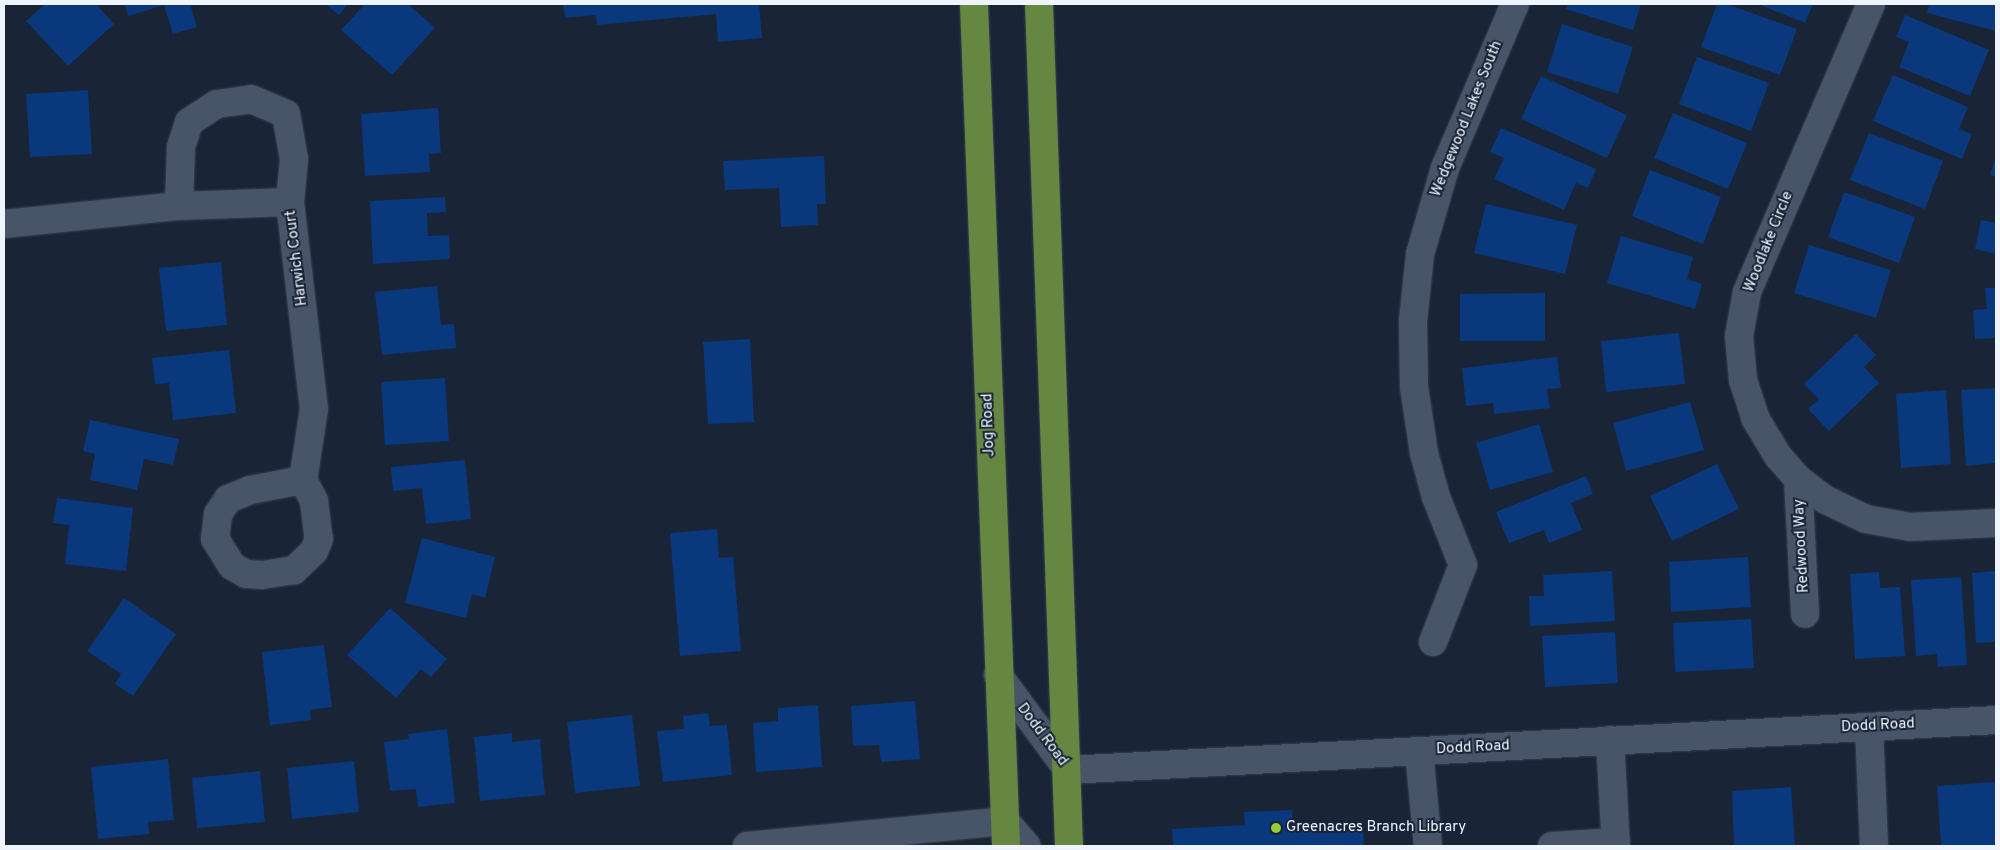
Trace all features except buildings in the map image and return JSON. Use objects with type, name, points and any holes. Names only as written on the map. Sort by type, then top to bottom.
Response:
[{"type":"main road","name":"Jog Road","points":[[974,4],[998,676],[1006,834]]},
{"type":"main road","points":[[1039,4],[1068,770],[1068,846]]},
{"type":"street","name":"Wedgewood Lakes South","points":[[1433,642],[1463,565],[1436,497],[1424,453],[1414,388],[1413,320],[1420,254],[1445,168],[1515,4]]},
{"type":"street","name":"Woodlake Circle","points":[[1871,4],[1754,271],[1742,314],[1739,336],[1743,380],[1755,418],[1778,456],[1798,479],[1826,500],[1866,519],[1910,527],[1996,523]]},
{"type":"street","points":[[179,206],[181,147],[189,122],[217,104],[250,99],[286,114],[294,159],[290,202]]},
{"type":"street","name":"Harwich Court","points":[[4,224],[179,206],[290,202],[314,409],[303,480]]},
{"type":"street","name":"Redwood Way","points":[[1798,479],[1805,614]]},
{"type":"street","name":"Dodd Road","points":[[998,676],[1068,770],[1996,720]]},
{"type":"street","points":[[1869,727],[1874,846]]},
{"type":"street","points":[[1552,846],[1616,844],[1610,740]]},
{"type":"street","points":[[1419,751],[1428,846]]},
{"type":"street","points":[[747,846],[1006,834],[1027,846]]},
{"type":"place","name":"Greenacres Branch Library","points":[[1276,828]]}]
